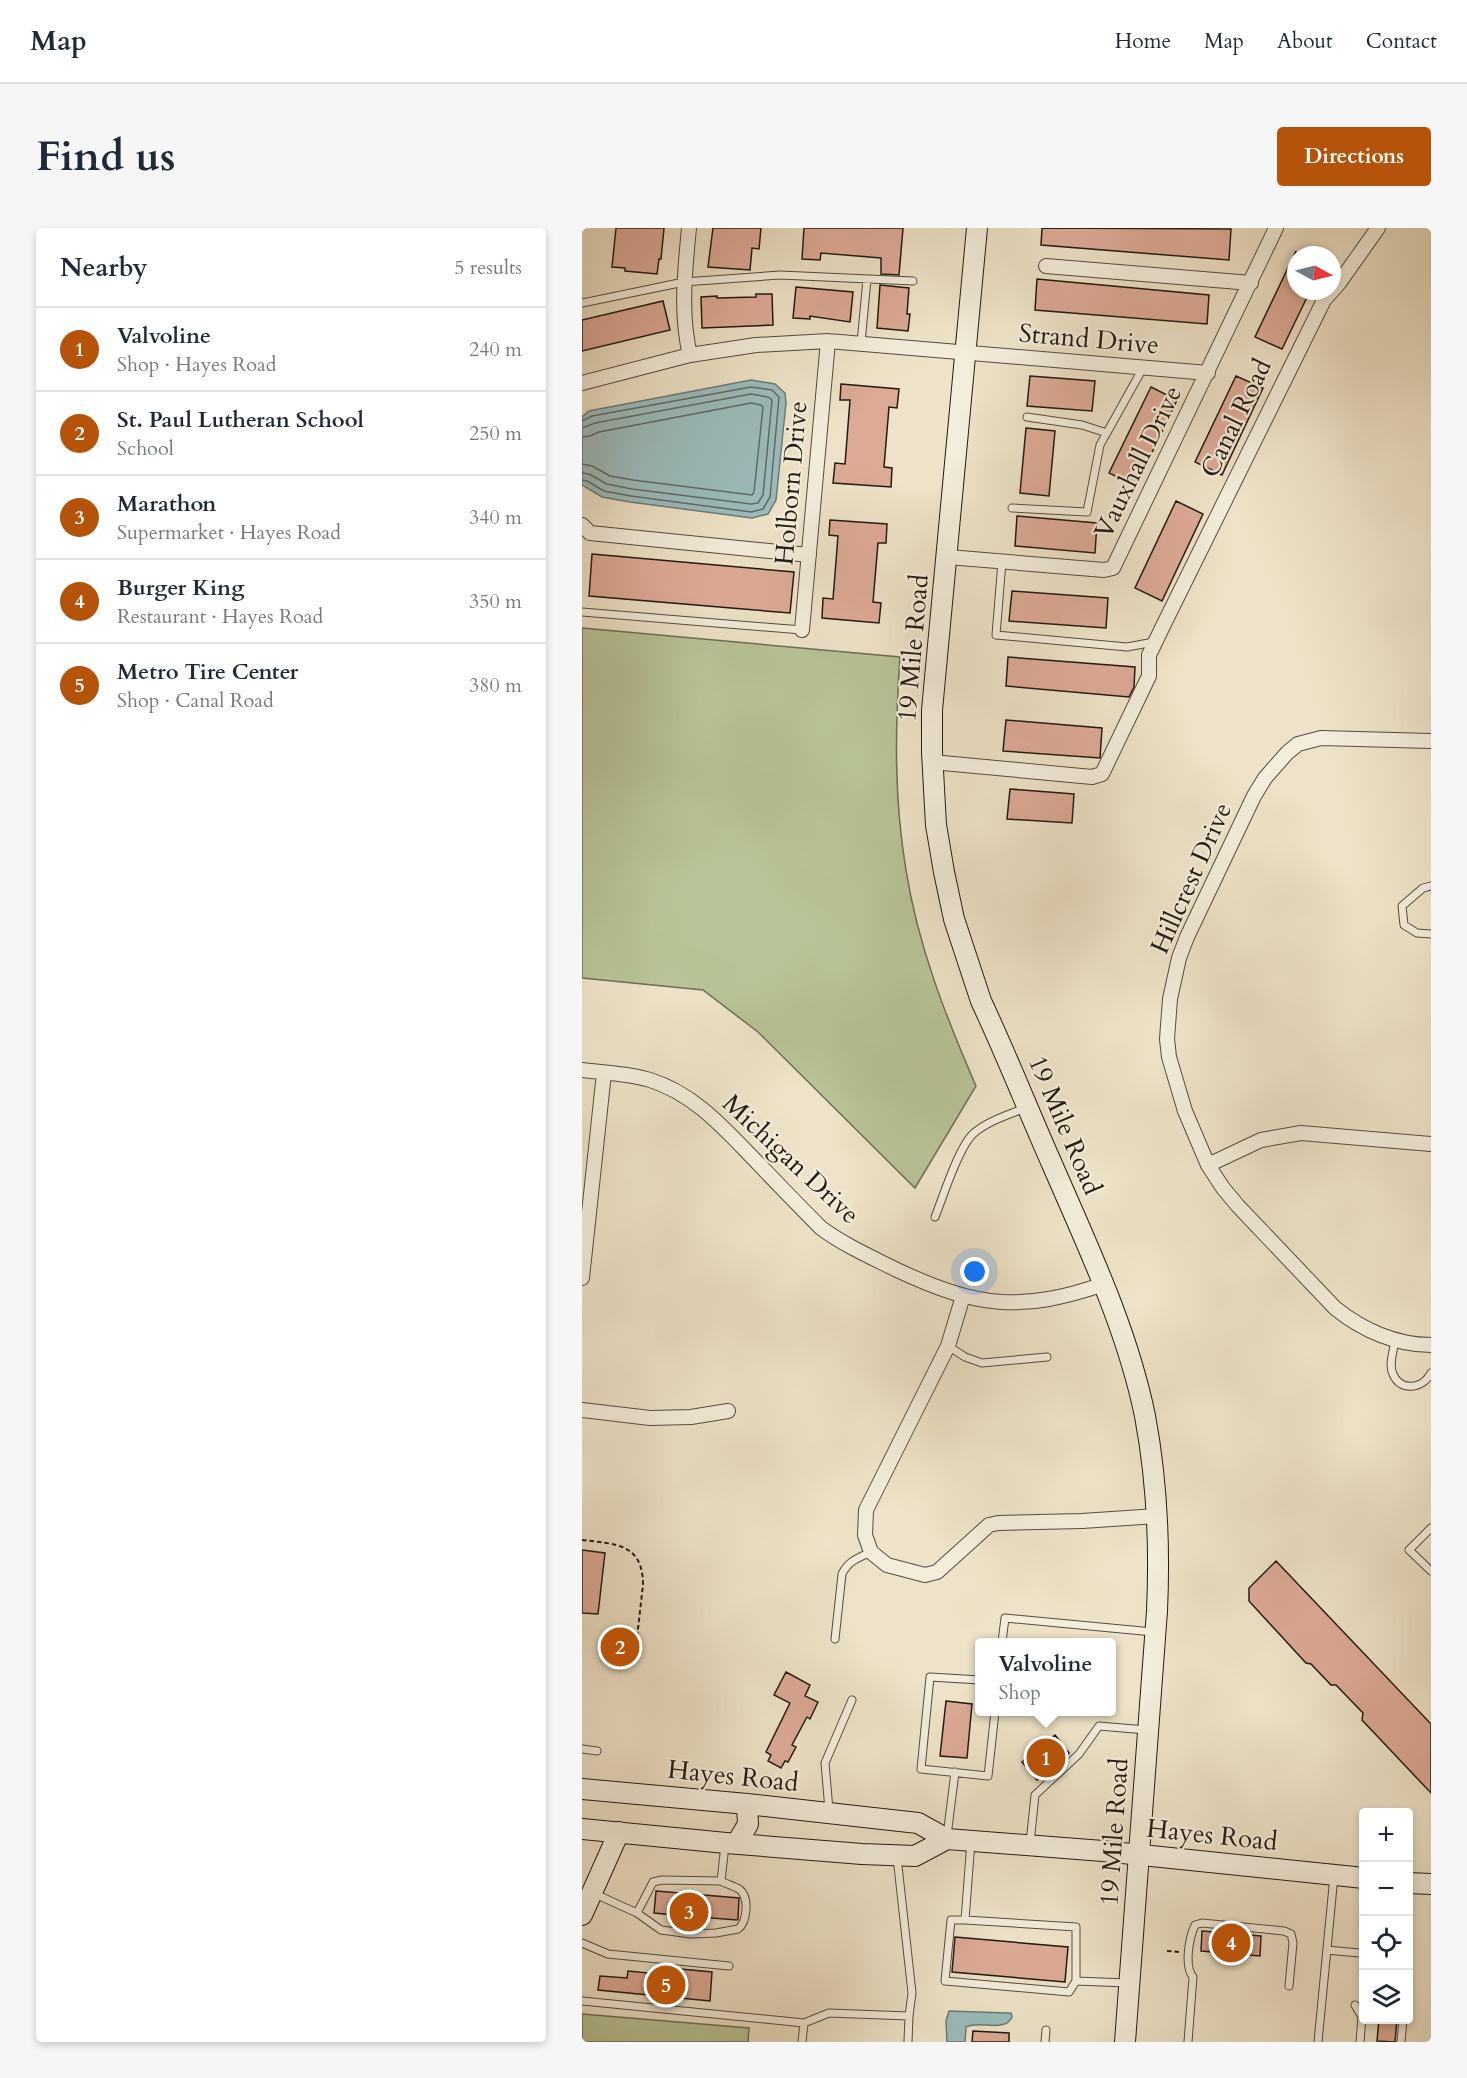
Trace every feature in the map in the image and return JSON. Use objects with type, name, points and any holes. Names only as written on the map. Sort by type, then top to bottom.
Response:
[{"type":"street","points":[[689,228],[684,282],[690,355]]},
{"type":"street","name":"19 Mile Road","points":[[977,228],[933,710],[932,762],[936,825],[954,919],[981,1001],[1104,1284],[1132,1367],[1144,1414],[1153,1465],[1159,1548],[1156,1632],[1125,2042]]},
{"type":"street","name":"Vauxhall Drive","points":[[948,557],[1104,570],[1113,568],[1276,228]]},
{"type":"street","name":"Canal Road","points":[[932,762],[1098,777],[1105,770],[1149,676],[1149,655],[1324,300],[1339,284],[1378,228]]},
{"type":"street","points":[[1046,266],[1251,283]]},
{"type":"street","name":"Strand Drive","points":[[582,382],[690,355],[756,345],[828,341],[1208,373]]},
{"type":"street","name":"Holborn Drive","points":[[802,630],[828,341]]},
{"type":"street","points":[[582,525],[590,533],[808,555]]},
{"type":"street","name":"Hillcrest Drive","points":[[1431,741],[1321,738],[1298,744],[1281,759],[1254,796],[1186,936],[1170,999],[1167,1039],[1176,1086],[1208,1165],[1238,1206],[1335,1308],[1364,1328],[1395,1340],[1431,1345]]},
{"type":"street","name":"Michigan Drive","points":[[582,1070],[650,1080],[697,1104],[720,1123],[821,1228],[838,1240],[933,1287],[980,1300],[1028,1302],[1071,1295],[1104,1284]]},
{"type":"street","points":[[582,1278],[604,1073]]},
{"type":"street","points":[[1208,1165],[1255,1143],[1279,1135],[1301,1132],[1431,1144]]},
{"type":"street","points":[[963,1296],[948,1346],[866,1510],[865,1535],[871,1552],[887,1565],[925,1575],[937,1572],[988,1525],[998,1522],[1082,1521],[1157,1516]]},
{"type":"street","points":[[582,1410],[650,1419],[691,1417],[728,1411]]},
{"type":"street","name":"Hayes Road","points":[[582,1789],[918,1823],[947,1839],[1139,1855],[1359,1878]]},
{"type":"street","points":[[731,1843],[748,1824],[747,1804]]},
{"type":"street","points":[[582,1829],[731,1843],[915,1856],[947,1839]]},
{"type":"street","points":[[582,1915],[619,1832]]},
{"type":"street","points":[[1413,1882],[1431,1884]]},
{"type":"lane","points":[[582,303],[684,282],[780,276],[913,281]]},
{"type":"lane","points":[[861,343],[867,279]]},
{"type":"lane","points":[[1012,508],[1087,512],[1100,446],[1143,368]]},
{"type":"lane","points":[[1027,417],[1082,425],[1107,433]]},
{"type":"lane","points":[[1002,562],[996,634],[1127,647],[1156,642]]},
{"type":"lane","points":[[582,612],[802,630]]},
{"type":"lane","points":[[1431,886],[1423,888],[1402,906],[1404,925],[1417,933],[1431,934]]},
{"type":"lane","points":[[934,1217],[959,1158],[973,1134],[988,1124],[1027,1107]]},
{"type":"lane","points":[[1395,1340],[1391,1368],[1398,1382],[1418,1386],[1428,1380],[1431,1372]]},
{"type":"lane","points":[[948,1346],[965,1357],[982,1363],[1047,1357]]},
{"type":"lane","points":[[1431,1528],[1409,1550],[1431,1572]]},
{"type":"lane","points":[[835,1639],[842,1574],[846,1565],[871,1552]]},
{"type":"lane","points":[[1002,1638],[1005,1618],[1156,1632]]},
{"type":"lane","points":[[975,1680],[930,1677],[921,1769],[988,1776],[995,1716]]},
{"type":"lane","points":[[830,1813],[825,1763],[852,1700]]},
{"type":"lane","points":[[1030,1845],[1035,1795],[1079,1754],[1099,1726],[1149,1730]]},
{"type":"lane","points":[[582,1749],[597,1750]]},
{"type":"lane","points":[[947,1839],[954,1772]]},
{"type":"lane","points":[[965,1920],[971,1840]]},
{"type":"lane","points":[[721,1881],[731,1843]]},
{"type":"lane","points":[[897,1855],[912,1993],[908,2042]]},
{"type":"lane","points":[[1318,2042],[1334,1876]]},
{"type":"lane","points":[[593,1893],[637,1913],[661,1930],[691,1934],[738,1929],[744,1921],[744,1896],[739,1889],[721,1881],[662,1880],[653,1882],[637,1913]]},
{"type":"lane","points":[[951,1920],[1076,1927],[1076,1981],[1069,1992],[945,1982],[951,1920]]},
{"type":"lane","points":[[1188,2042],[1193,1977],[1188,1966],[1191,1932],[1195,1925],[1214,1924],[1284,1931],[1291,1934],[1293,1943],[1289,1986]]},
{"type":"lane","points":[[582,1943],[609,1954],[729,1966]]},
{"type":"lane","points":[[1326,1950],[1359,1953]]},
{"type":"lane","points":[[1076,1981],[1130,1984]]},
{"type":"lane","points":[[582,2001],[804,2023],[830,2013],[909,2016]]},
{"type":"lane","points":[[1354,2005],[1362,2017],[1361,2040]]},
{"type":"lane","points":[[802,2042],[804,2023]]},
{"type":"lane","points":[[1401,2042],[1403,2024]]},
{"type":"lane","points":[[1045,2042],[1046,2030]]},
{"type":"path","points":[[582,1540],[612,1543],[624,1547],[634,1554],[640,1563],[643,1586],[635,1655]]},
{"type":"green space","points":[[582,628],[900,657],[897,764],[899,817],[906,870],[918,926],[934,981],[976,1086],[915,1188],[758,1032],[703,990],[582,978]]},
{"type":"green space","points":[[582,2014],[749,2028],[748,2042],[582,2042]]},
{"type":"water","points":[[751,380],[775,384],[785,393],[786,403],[776,500],[768,514],[752,518],[630,502],[602,497],[582,485],[582,417],[589,411]]},
{"type":"water","points":[[949,2011],[1011,2013],[1012,2017],[1004,2024],[966,2027],[965,2042],[947,2042],[946,2021]]},
{"type":"building","points":[[616,228],[664,228],[657,274],[625,271],[625,268],[612,267]]},
{"type":"building","points":[[713,228],[761,228],[759,249],[752,248],[750,270],[708,267]]},
{"type":"building","points":[[804,228],[903,228],[899,275],[881,274],[881,258],[821,253],[820,260],[802,259]]},
{"type":"building","points":[[1042,228],[1231,229],[1229,260],[1041,245]]},
{"type":"building","points":[[1287,270],[1287,300],[1306,300],[1282,349],[1255,337]]},
{"type":"building","points":[[1037,279],[1209,295],[1207,324],[1035,310]]},
{"type":"building","points":[[880,285],[909,288],[908,331],[877,328]]},
{"type":"building","points":[[796,287],[853,292],[850,322],[810,316],[810,319],[793,318]]},
{"type":"building","points":[[756,294],[772,294],[773,325],[702,328],[701,297],[756,297]]},
{"type":"building","points":[[663,301],[670,330],[582,351],[582,320]]},
{"type":"building","points":[[1030,376],[1095,381],[1092,411],[1027,406]]},
{"type":"building","points":[[1236,376],[1263,388],[1222,475],[1195,462]]},
{"type":"building","points":[[841,384],[899,389],[897,408],[889,407],[884,467],[892,468],[891,487],[833,483],[835,463],[845,464],[850,400],[840,400]]},
{"type":"building","points":[[1151,387],[1177,400],[1136,486],[1109,473]]},
{"type":"building","points":[[1026,428],[1055,431],[1049,496],[1020,493]]},
{"type":"building","points":[[1176,501],[1203,514],[1162,601],[1135,588]]},
{"type":"building","points":[[1017,516],[1097,523],[1095,553],[1015,546]]},
{"type":"building","points":[[830,520],[887,524],[886,543],[878,543],[873,602],[881,603],[879,623],[822,618],[823,598],[833,599],[838,536],[829,535]]},
{"type":"building","points":[[592,554],[794,572],[790,613],[589,596]]},
{"type":"building","points":[[1012,591],[1108,598],[1106,628],[1009,621]]},
{"type":"building","points":[[1008,657],[1135,667],[1134,687],[1129,697],[1006,686]]},
{"type":"building","points":[[1006,720],[1102,728],[1100,758],[1003,751]]},
{"type":"building","points":[[1010,789],[1074,794],[1072,823],[1007,819]]},
{"type":"building","points":[[582,1550],[605,1553],[598,1614],[582,1613]]},
{"type":"building","points":[[1276,1561],[1431,1724],[1431,1793],[1362,1720],[1363,1713],[1336,1685],[1331,1685],[1311,1664],[1306,1663],[1249,1601],[1249,1588]]},
{"type":"building","points":[[786,1672],[810,1685],[805,1696],[818,1702],[810,1719],[807,1717],[792,1745],[796,1747],[788,1762],[785,1761],[781,1768],[768,1761],[771,1755],[766,1752],[790,1703],[774,1695]]},
{"type":"building","points":[[946,1701],[972,1704],[967,1758],[940,1756]]},
{"type":"building","points":[[1055,1735],[1069,1753],[1037,1780],[1022,1762]]},
{"type":"building","points":[[656,1891],[739,1898],[738,1919],[699,1917],[698,1928],[674,1925],[675,1915],[654,1913]]},
{"type":"building","points":[[1202,1931],[1261,1936],[1260,1956],[1201,1951]]},
{"type":"building","points":[[955,1937],[1068,1947],[1065,1982],[952,1972]]},
{"type":"building","points":[[659,1967],[712,1972],[710,2001],[598,1990],[600,1976],[627,1978],[628,1971],[658,1974]]},
{"type":"building","points":[[1379,2024],[1397,2024],[1395,2042],[1377,2041]]},
{"type":"building","points":[[973,2031],[1009,2033],[1009,2042],[972,2042]]},
{"type":"place","name":"St. Paul Lutheran School","points":[[620,1647]]},
{"type":"place","name":"Valvoline","points":[[1046,1758]]},
{"type":"place","name":"Marathon","points":[[689,1912]]},
{"type":"place","name":"Burger King","points":[[1231,1943]]},
{"type":"place","name":"Metro Tire Center","points":[[666,1985]]}]
